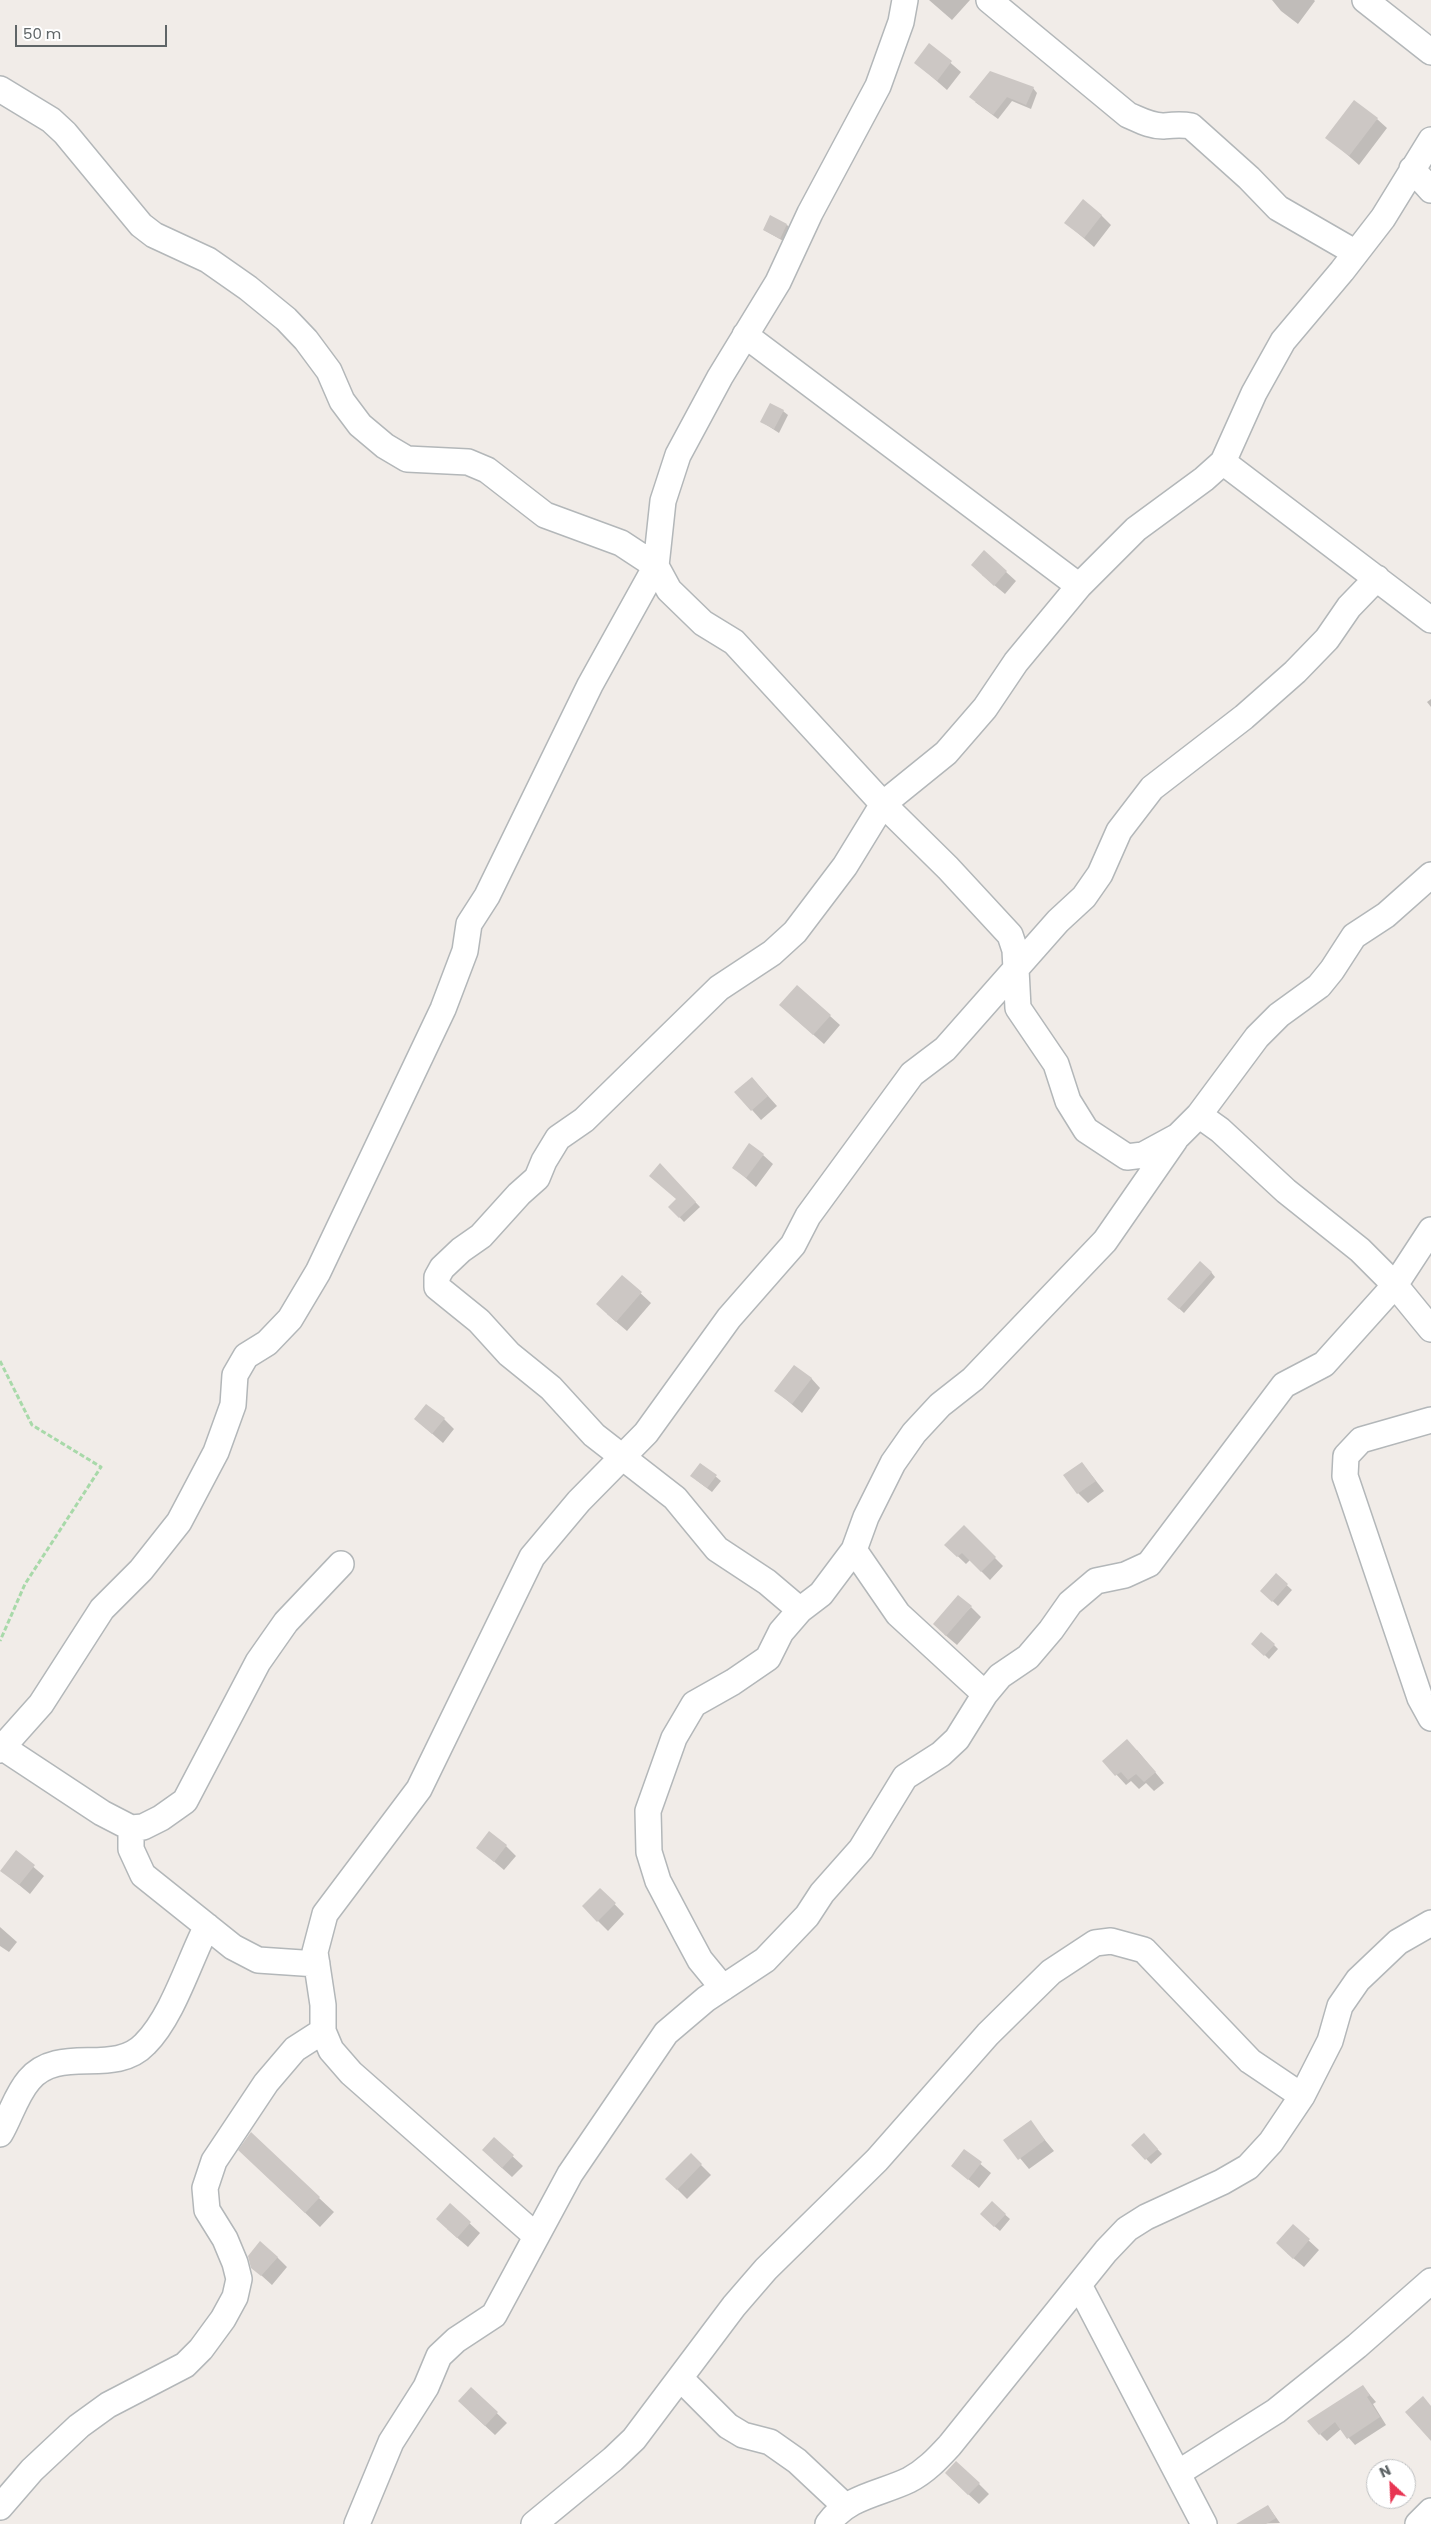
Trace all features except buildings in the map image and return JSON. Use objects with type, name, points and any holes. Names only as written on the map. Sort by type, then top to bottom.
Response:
[{"type":"street","points":[[342,1564],[286,1622],[258,1662],[184,1801],[161,1818],[143,1827],[131,1828],[102,1814],[1,1748],[41,1704],[102,1609],[141,1570],[179,1522],[216,1452],[233,1405],[235,1375],[246,1356],[267,1343],[290,1318],[318,1272],[443,1009],[464,950],[469,924],[487,896],[590,685],[656,566],[663,501],[678,455],[745,335],[778,282],[810,213],[878,86],[901,22],[905,0]]},
{"type":"street","points":[[989,0],[1128,115],[1148,124],[1191,126],[1249,178],[1278,208],[1356,253]]},
{"type":"street","points":[[1365,0],[1431,52]]},
{"type":"street","points":[[0,89],[51,120],[65,133],[141,224],[154,235],[208,260],[248,288],[286,319],[306,340],[329,371],[342,401],[360,425],[385,446],[407,459],[468,462],[481,467],[545,515],[621,543],[656,566],[669,590],[703,623],[734,642],[883,804],[948,868],[1010,935],[1015,950],[1018,1008],[1056,1064],[1068,1101],[1086,1130],[1126,1157],[1144,1155],[1178,1136]]},
{"type":"street","points":[[800,1610],[767,1582],[717,1549],[675,1498],[594,1435],[551,1388],[509,1354],[479,1321],[437,1287],[437,1277],[442,1268],[461,1250],[481,1236],[519,1194],[537,1178],[544,1161],[558,1138],[584,1120],[719,988],[772,953],[795,932],[845,866],[883,804],[946,753],[985,708],[1016,662],[1079,586],[1136,529],[1204,479],[1223,462],[1254,393],[1283,341],[1383,218],[1431,140]]},
{"type":"street","points":[[1412,169],[1431,190]]},
{"type":"street","points":[[745,335],[1079,586]]},
{"type":"street","points":[[1223,462],[1431,620]]},
{"type":"street","points":[[535,2235],[352,2073],[331,2050],[323,2031],[322,2005],[315,1952],[325,1914],[419,1789],[532,1557],[579,1501],[624,1458],[652,1425],[729,1318],[793,1245],[808,1216],[912,1074],[945,1049],[980,1011],[1015,968],[1058,921],[1084,897],[1100,874],[1119,831],[1152,788],[1244,717],[1295,672],[1327,639],[1349,607],[1376,578]]},
{"type":"street","points":[[723,1988],[700,1960],[658,1881],[648,1852],[648,1811],[674,1738],[694,1704],[733,1682],[768,1658],[781,1632],[800,1610],[821,1594],[854,1550],[866,1518],[893,1463],[914,1433],[940,1405],[973,1379],[1104,1241],[1178,1136],[1199,1115],[1257,1037],[1279,1015],[1319,986],[1354,936],[1386,915],[1431,875]]},
{"type":"street","points":[[1199,1115],[1220,1130],[1286,1191],[1360,1250],[1396,1285],[1431,1329]]},
{"type":"street","points":[[357,2524],[391,2442],[426,2387],[439,2356],[456,2340],[494,2315],[515,2278],[535,2235],[570,2174],[666,2033],[706,1999],[764,1960],[807,1916],[822,1893],[860,1849],[904,1777],[941,1754],[957,1739],[985,1694],[1000,1676],[1028,1657],[1052,1630],[1070,1603],[1096,1581],[1125,1575],[1149,1564],[1284,1385],[1324,1364],[1396,1285],[1431,1230]]},
{"type":"street","points":[[1431,1420],[1361,1440],[1346,1456],[1345,1476],[1407,1662],[1420,1698],[1431,1718]]},
{"type":"street","points":[[854,1550],[898,1614],[985,1694]]},
{"type":"street","points":[[131,1828],[131,1849],[143,1875],[233,1947],[258,1960],[317,1964]]},
{"type":"street","points":[[828,2524],[845,2506],[875,2491],[907,2481],[926,2470],[950,2445],[1128,2229],[1146,2217],[1222,2182],[1248,2167],[1271,2142],[1302,2096],[1330,2040],[1340,2006],[1358,1980],[1398,1942],[1431,1922]]},
{"type":"street","points":[[0,2134],[29,2080],[50,2064],[60,2061],[103,2060],[128,2055],[145,2045],[181,1985],[207,1926]]},
{"type":"street","points":[[549,2519],[634,2439],[680,2380],[693,2357],[760,2276],[877,2160],[988,2034],[1051,1972],[1096,1943],[1111,1941],[1144,1950],[1250,2061],[1302,2096]]},
{"type":"street","points":[[0,2507],[32,2470],[78,2426],[108,2405],[185,2365],[202,2349],[223,2319],[235,2298],[239,2279],[235,2263],[225,2239],[207,2210],[205,2188],[214,2161],[266,2083],[295,2049],[323,2031]]},
{"type":"street","points":[[1178,2473],[1276,2411],[1357,2346],[1431,2281]]},
{"type":"street","points":[[1080,2285],[1204,2524]]},
{"type":"street","points":[[680,2380],[728,2426],[743,2435],[770,2442],[797,2461],[845,2506]]},
{"type":"street","points":[[1418,2524],[1431,2511]]},
{"type":"path","points":[[0,1361],[32,1425],[101,1467],[25,1584],[0,1641]]}]
